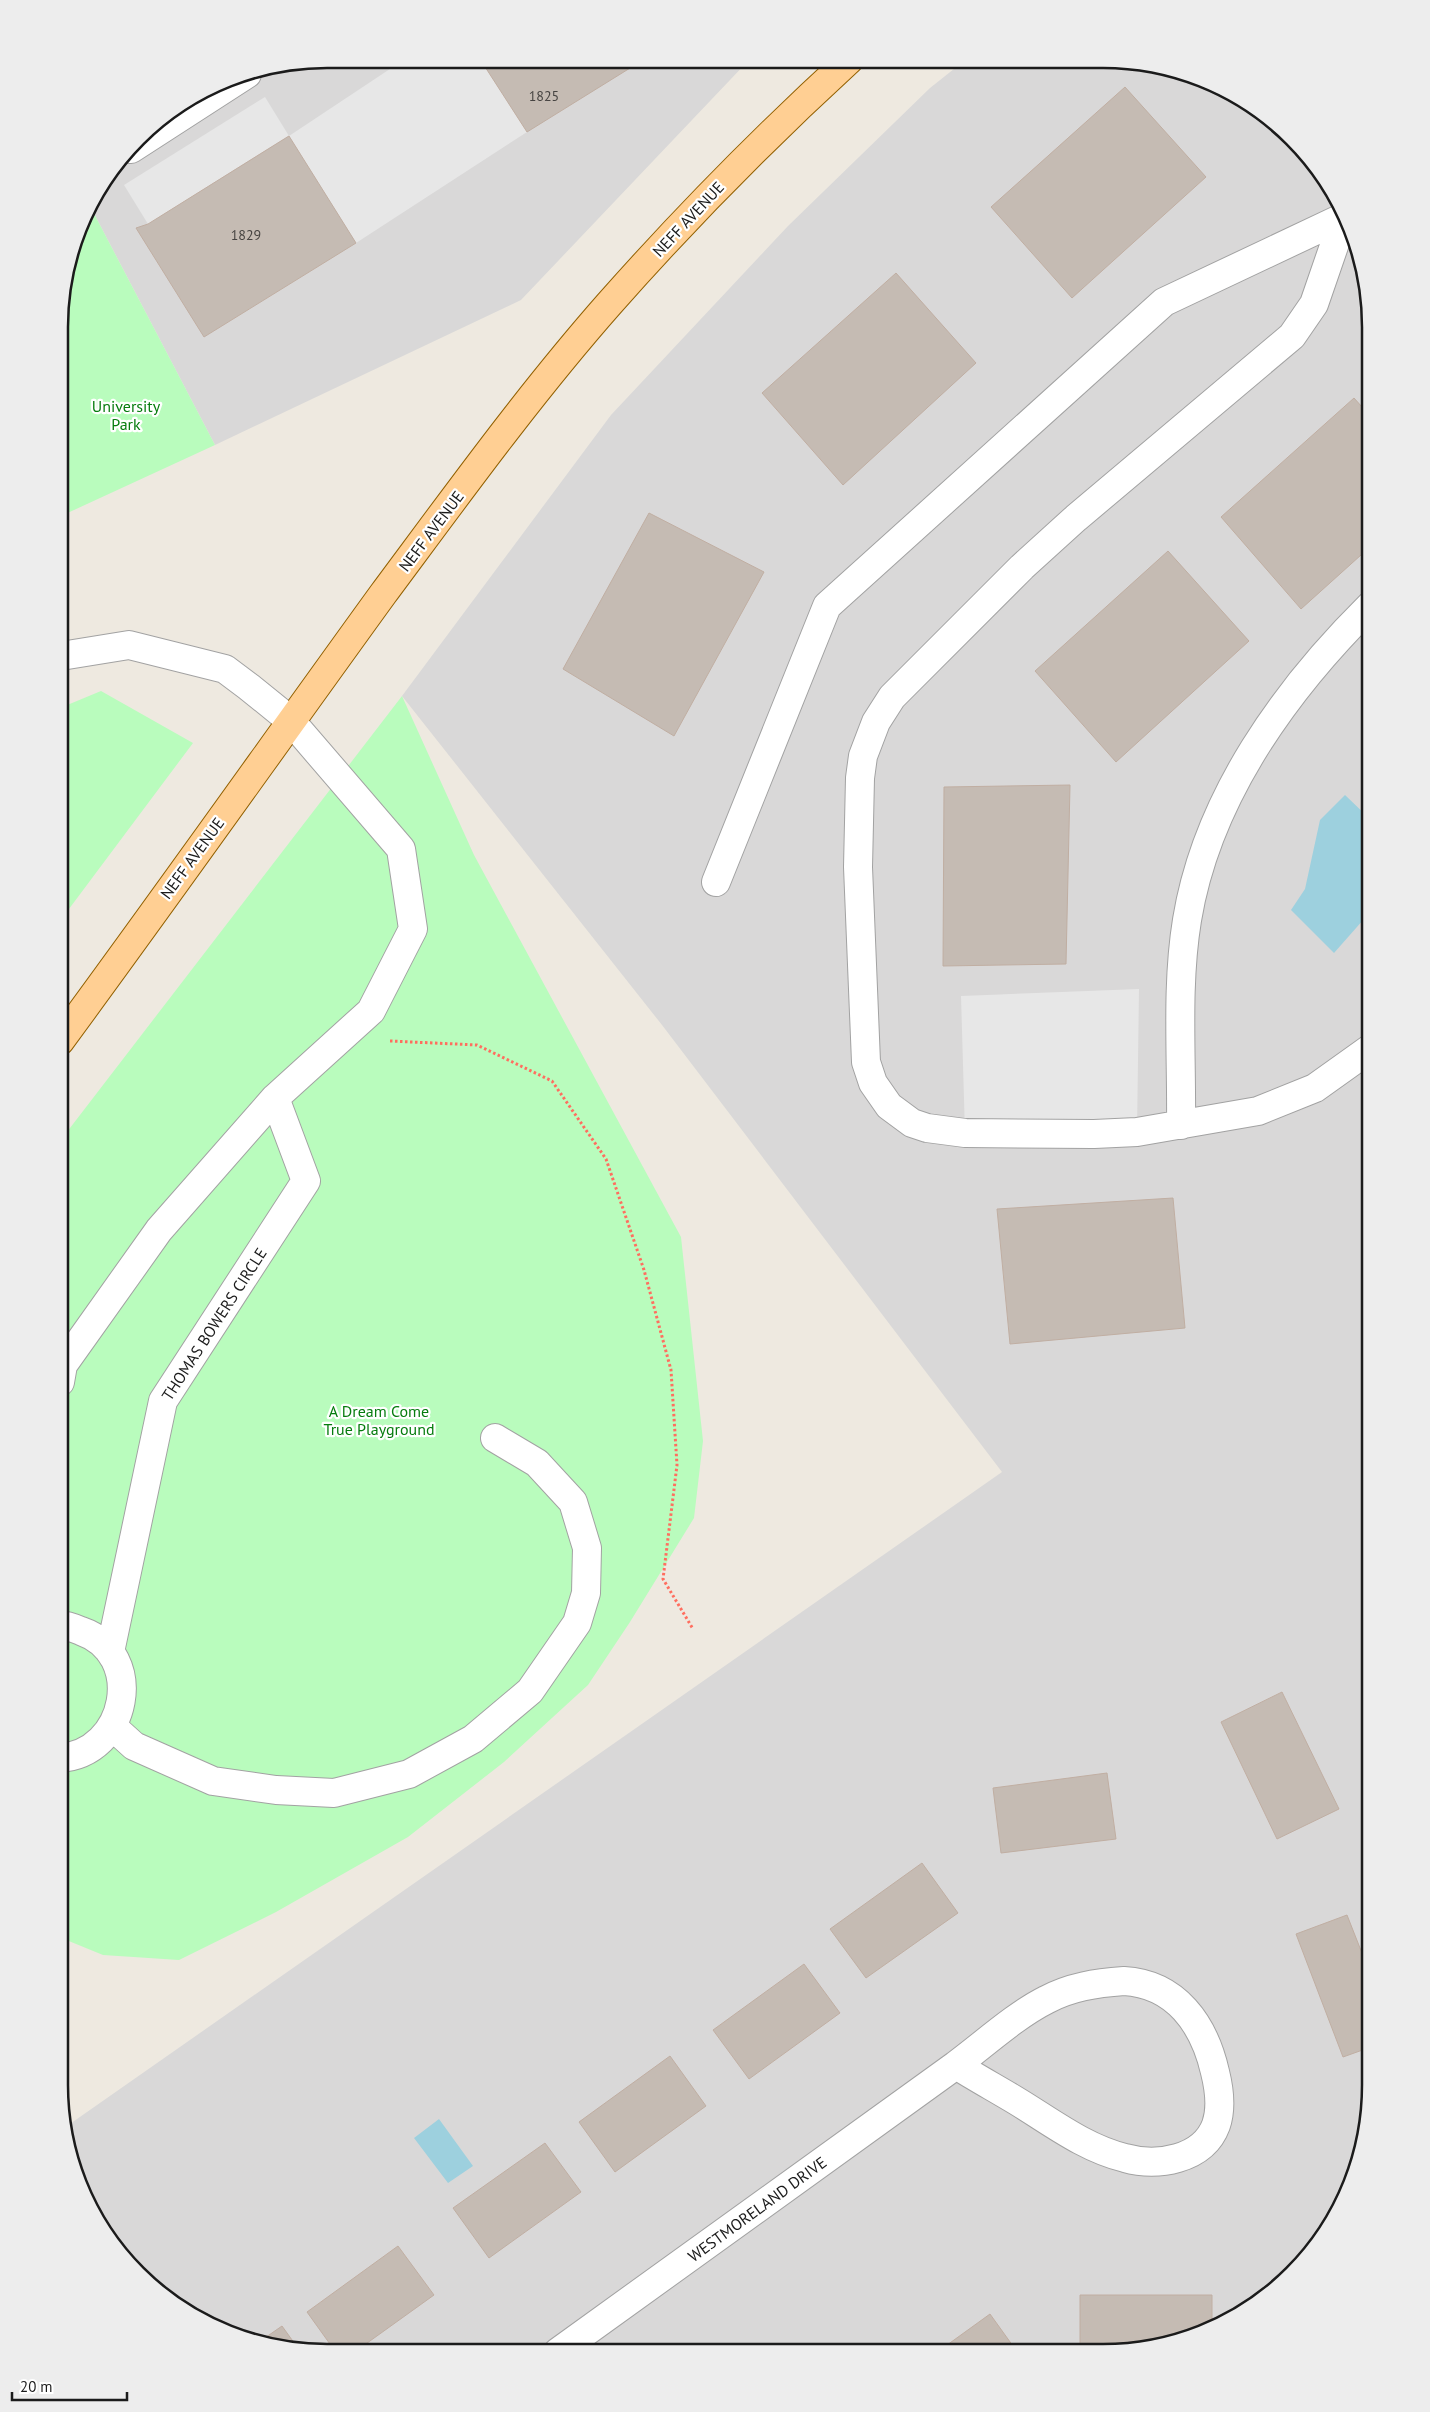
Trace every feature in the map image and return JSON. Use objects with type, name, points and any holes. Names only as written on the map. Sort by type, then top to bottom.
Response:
[{"type":"main road","name":"NEFF AVENUE","points":[[68,1031],[291,720],[500,437],[602,313],[741,163],[841,68]]},
{"type":"street","points":[[147,140],[229,86]]},
{"type":"street","points":[[716,882],[827,606],[1164,302],[1339,219]]},
{"type":"street","points":[[1342,225],[1314,304],[1292,336],[1076,518],[996,593],[887,703],[869,735],[863,756],[860,778],[858,867],[866,1062],[873,1083],[889,1106],[912,1123],[927,1128],[965,1133],[1094,1134],[1137,1132],[1248,1113],[1297,1097],[1316,1088],[1362,1055]]},
{"type":"street","points":[[1181,1124],[1182,986],[1186,922],[1204,850],[1232,788],[1278,714],[1319,661],[1362,615]]},
{"type":"street","points":[[68,655],[129,645],[224,669],[291,720],[401,850],[414,929],[371,1012],[275,1098],[159,1230],[68,1358]]},
{"type":"street","name":"THOMAS BOWERS CIRCLE","points":[[110,1652],[163,1401],[306,1181],[275,1098]]},
{"type":"street","points":[[113,1727],[134,1746],[212,1781],[276,1790],[334,1793],[410,1774],[473,1739],[530,1690],[577,1623],[586,1593],[587,1548],[573,1502],[537,1463],[495,1438]]},
{"type":"street","points":[[68,1626],[91,1634],[110,1652],[121,1675],[123,1702],[113,1727],[96,1746],[68,1757]]},
{"type":"street","name":"WESTMORELAND DRIVE","points":[[569,2344],[956,2065],[1026,2012],[1046,2000],[1090,1985],[1134,1982],[1166,1992],[1187,2010],[1194,2019],[1212,2058],[1217,2080],[1219,2112],[1216,2125],[1207,2140],[1186,2156],[1164,2161],[1144,2162],[1126,2159],[1061,2130],[1016,2100],[956,2065]]},
{"type":"path","points":[[344,1036],[380,1040],[477,1045],[552,1081],[606,1160],[644,1270],[671,1370],[677,1465],[663,1579],[693,1629]]},
{"type":"shaded area","points":[[310,68],[741,68],[521,300],[215,445],[94,213],[121,169],[143,143],[169,121],[197,102],[227,87],[276,72]]},
{"type":"shaded area","points":[[391,68],[486,68],[527,132],[356,243],[288,136],[148,224],[124,185],[265,97],[289,136]]},
{"type":"shaded area","points":[[955,68],[1120,68],[1154,72],[1203,87],[1233,102],[1261,121],[1287,143],[1309,169],[1328,197],[1343,227],[1358,276],[1362,310],[1362,2102],[1354,2153],[1343,2185],[1328,2215],[1309,2243],[1287,2269],[1261,2291],[1233,2310],[1203,2325],[1154,2340],[1120,2344],[310,2344],[259,2336],[227,2325],[197,2310],[169,2291],[143,2269],[111,2229],[94,2200],[76,2153],[71,2124],[1002,1472],[662,1025],[402,696],[611,415],[788,226],[930,88]]},
{"type":"shaded area","points":[[1139,989],[1137,1132],[965,1133],[961,996]]},
{"type":"green space","name":"University Park","points":[[94,213],[215,445],[68,513],[68,310],[76,259]]},
{"type":"green space","points":[[101,691],[193,743],[68,910],[68,705]]},
{"type":"green space","name":"A Dream Come True Playground","points":[[402,696],[474,855],[681,1237],[703,1441],[694,1518],[630,1622],[588,1685],[504,1762],[408,1837],[276,1912],[179,1960],[103,1955],[68,1941],[68,1131]]},
{"type":"water","points":[[1345,795],[1362,811],[1362,921],[1334,953],[1291,910],[1305,889],[1320,820]]},
{"type":"water","points":[[439,2119],[473,2166],[448,2183],[414,2138]]},
{"type":"building","points":[[486,68],[630,68],[527,132]]},
{"type":"building","points":[[1125,87],[1206,177],[1072,298],[991,207]]},
{"type":"building","points":[[289,136],[356,243],[204,337],[136,228],[148,224]]},
{"type":"building","points":[[896,273],[976,363],[843,485],[762,393]]},
{"type":"building","points":[[1354,398],[1362,407],[1362,554],[1301,609],[1221,517]]},
{"type":"building","points":[[649,513],[764,572],[674,736],[563,669]]},
{"type":"building","points":[[1168,551],[1249,641],[1116,762],[1035,671]]},
{"type":"building","points":[[1070,785],[1066,964],[943,966],[944,787]]},
{"type":"building","points":[[1173,1198],[1185,1328],[1010,1344],[997,1209]]},
{"type":"building","points":[[1282,1692],[1339,1809],[1277,1839],[1221,1722]]},
{"type":"building","points":[[1107,1773],[1116,1839],[1001,1853],[993,1788]]},
{"type":"building","points":[[922,1863],[958,1913],[866,1978],[830,1929]]},
{"type":"building","points":[[1347,1915],[1362,1953],[1362,2050],[1343,2057],[1296,1934]]},
{"type":"building","points":[[804,1964],[840,2013],[749,2079],[713,2030]]},
{"type":"building","points":[[670,2056],[706,2106],[615,2172],[579,2122]]},
{"type":"building","points":[[545,2143],[581,2192],[489,2258],[453,2208]]},
{"type":"building","points":[[398,2246],[434,2295],[366,2344],[330,2344],[307,2312]]},
{"type":"building","points":[[1080,2295],[1212,2295],[1212,2321],[1187,2331],[1154,2340],[1120,2344],[1080,2344]]},
{"type":"building","points":[[990,2314],[1012,2344],[948,2344]]},
{"type":"building","points":[[282,2326],[294,2342],[276,2340],[265,2338]]}]
